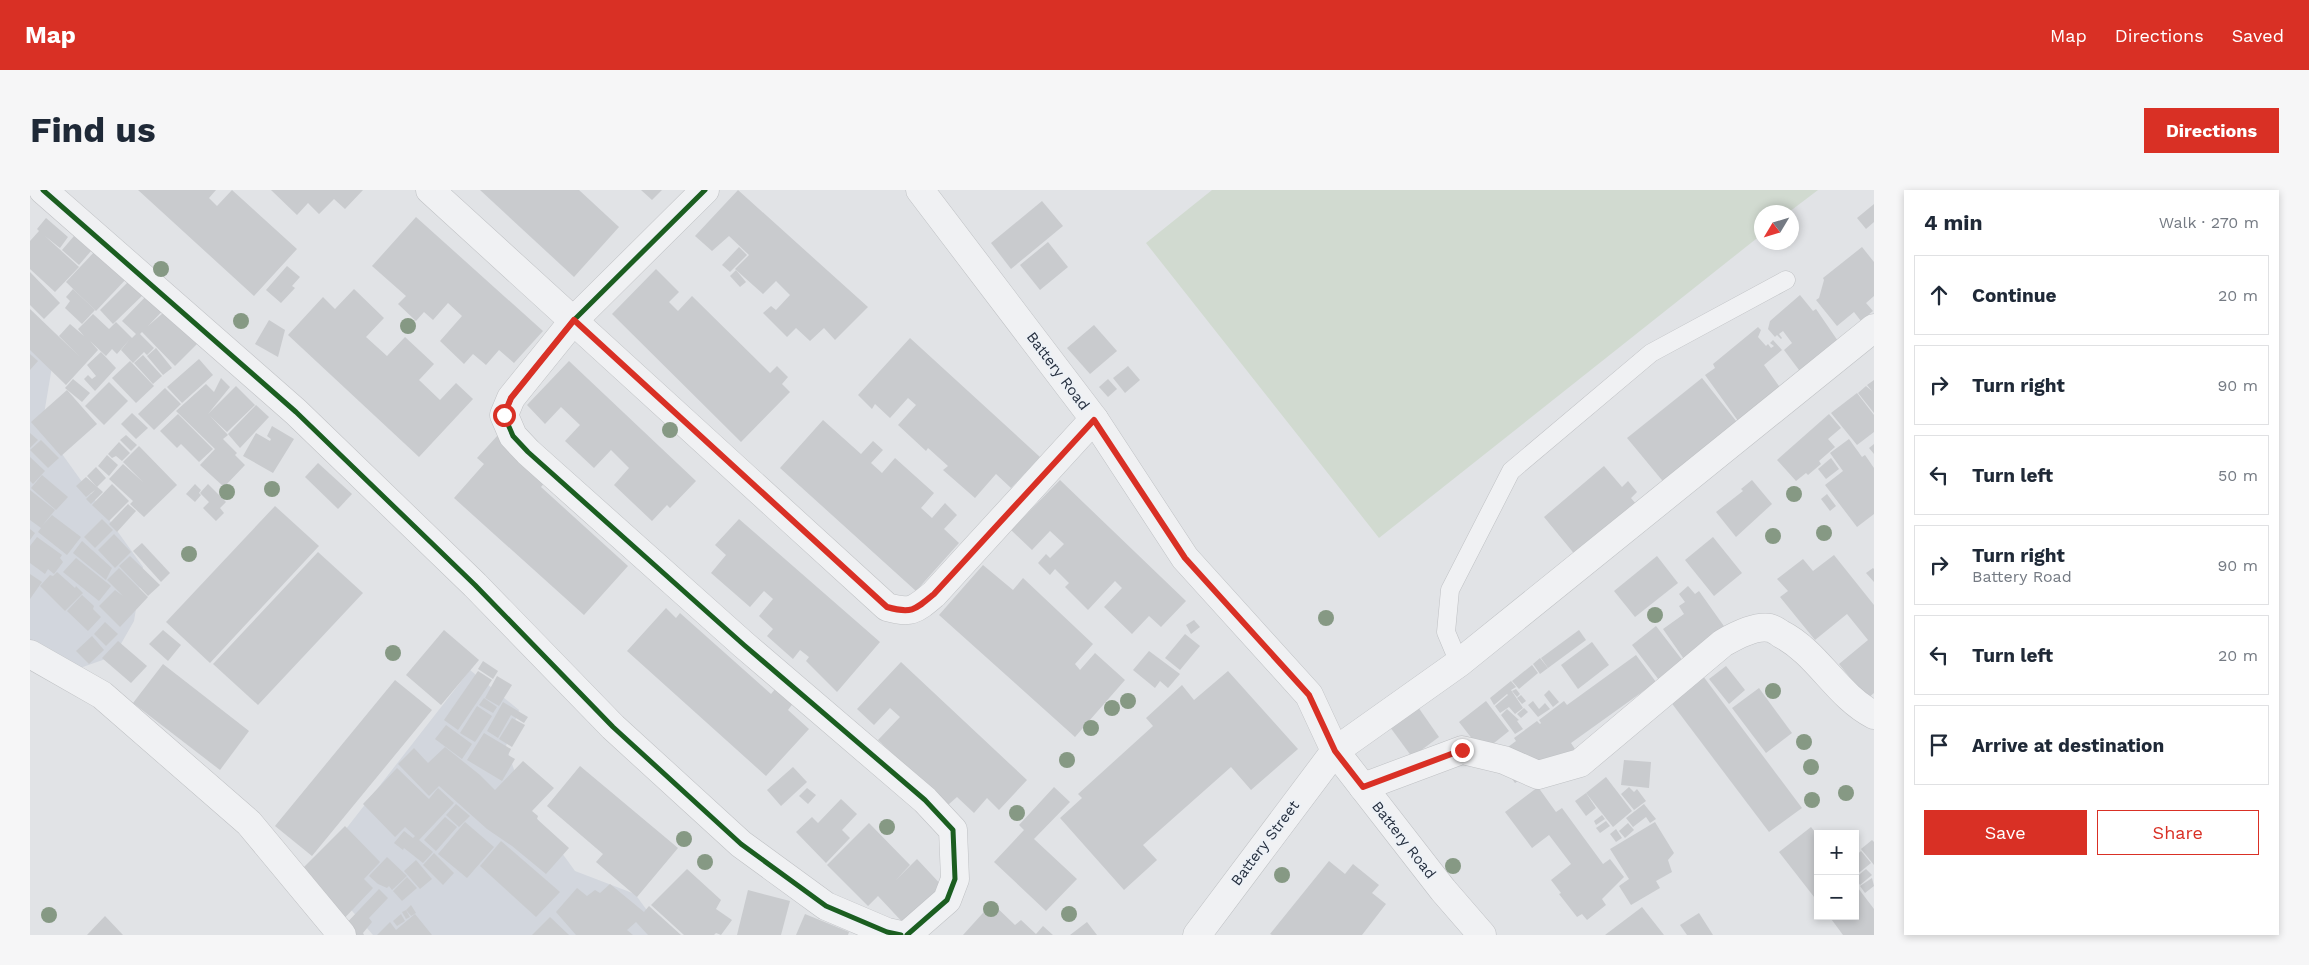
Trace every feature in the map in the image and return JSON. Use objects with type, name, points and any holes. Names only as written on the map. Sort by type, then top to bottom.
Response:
[{"type":"street","points":[[43,190],[296,412],[474,585],[613,727],[741,844],[826,906],[887,932],[901,935]]},
{"type":"street","points":[[430,190],[887,607],[905,612],[918,608],[934,594],[1094,420]]},
{"type":"street","points":[[705,190],[574,320],[511,398],[504,415],[513,436],[535,459],[744,646],[925,800],[953,830],[955,878],[947,900],[907,935]]},
{"type":"street","name":"Battery Road","points":[[920,190],[1094,420],[1185,558],[1309,695],[1335,751],[1444,890],[1482,935]]},
{"type":"street","name":"Battery Street","points":[[1197,935],[1335,751],[1459,663],[1874,328]]},
{"type":"street","points":[[1363,787],[1462,750],[1504,760],[1538,775],[1580,763],[1723,643],[1740,633],[1770,628],[1795,641],[1859,707],[1874,715]]},
{"type":"street","points":[[30,654],[102,695],[249,823],[342,935]]},
{"type":"lane","points":[[1459,663],[1446,632],[1450,590],[1511,471],[1651,353],[1786,280]]},
{"type":"shaded area","points":[[1212,190],[1818,190],[1798,205],[1754,205],[1754,241],[1379,538],[1146,243]]},
{"type":"shaded area","points":[[30,319],[57,337],[42,426],[143,567],[134,621],[114,656],[80,668],[30,642]]},
{"type":"shaded area","points":[[470,670],[519,710],[506,746],[525,802],[575,871],[635,894],[665,935],[373,935],[333,889],[317,866]]},
{"type":"building","points":[[138,190],[216,190],[209,198],[217,206],[232,190],[297,249],[254,296]]},
{"type":"building","points":[[271,190],[363,190],[345,209],[334,199],[319,214],[308,203],[297,215]]},
{"type":"building","points":[[480,190],[579,190],[619,227],[574,277]]},
{"type":"building","points":[[641,190],[662,190],[652,200]]},
{"type":"building","points":[[738,190],[868,307],[835,340],[824,328],[810,341],[796,328],[787,337],[763,313],[771,306],[776,310],[790,295],[776,281],[763,294],[735,269],[749,255],[729,236],[712,251],[695,236]]},
{"type":"building","points":[[1042,201],[1063,226],[1011,269],[991,243]]},
{"type":"building","points":[[1874,204],[1874,222],[1866,229],[1857,218]]},
{"type":"building","points":[[416,217],[543,331],[514,363],[499,350],[486,365],[473,354],[464,364],[440,341],[462,316],[448,303],[433,320],[424,312],[416,321],[398,304],[406,296],[372,266]]},
{"type":"building","points":[[46,218],[68,237],[60,248],[45,236],[79,267],[55,292],[30,269],[30,241],[39,231],[37,229]]},
{"type":"building","points":[[74,236],[91,251],[79,265],[62,250]]},
{"type":"building","points":[[1048,242],[1068,267],[1040,290],[1020,265]]},
{"type":"building","points":[[739,247],[747,255],[730,272],[722,265]]},
{"type":"building","points":[[1862,247],[1874,262],[1874,296],[1866,303],[1873,311],[1861,321],[1854,312],[1837,326],[1816,300],[1819,298],[1823,278]]},
{"type":"building","points":[[97,249],[127,278],[96,311],[66,282]]},
{"type":"building","points":[[287,266],[300,277],[292,286],[295,288],[281,303],[266,290]]},
{"type":"building","points":[[656,269],[679,292],[669,302],[678,311],[692,296],[770,373],[777,366],[788,377],[782,384],[790,392],[741,442],[612,314]]},
{"type":"building","points":[[736,270],[746,282],[740,287],[730,276]]},
{"type":"building","points":[[30,272],[60,303],[44,319],[30,305]]},
{"type":"building","points":[[133,277],[147,291],[113,324],[100,310]]},
{"type":"building","points":[[73,289],[95,310],[82,324],[65,308],[70,301],[66,297]]},
{"type":"building","points":[[153,289],[169,304],[148,326],[163,313],[174,324],[178,320],[199,342],[175,366],[142,332],[140,334],[154,348],[147,355],[144,352],[133,363],[121,350],[130,339],[117,354],[112,349],[106,356],[90,341],[98,350],[66,385],[30,350],[30,309],[79,356],[59,336],[70,324],[84,336],[78,329],[93,314],[109,329],[116,322],[132,338],[136,334],[122,321]]},
{"type":"building","points":[[354,289],[384,318],[366,337],[387,356],[405,337],[434,364],[419,380],[440,400],[456,383],[473,399],[419,457],[288,335],[323,297],[335,309]]},
{"type":"building","points":[[1800,295],[1813,311],[1816,309],[1840,344],[1802,374],[1784,350],[1792,343],[1783,331],[1779,334],[1781,339],[1777,335],[1775,337],[1768,329],[1770,321]]},
{"type":"building","points":[[269,320],[285,330],[278,357],[255,344]]},
{"type":"building","points":[[1094,325],[1117,351],[1090,374],[1067,348]]},
{"type":"building","points":[[1758,327],[1761,330],[1758,337],[1766,346],[1768,344],[1771,348],[1774,346],[1770,343],[1773,340],[1782,350],[1764,365],[1784,393],[1741,425],[1705,375],[1715,368],[1713,364]]},
{"type":"building","points":[[910,338],[1040,457],[1011,488],[996,474],[975,498],[943,470],[948,466],[928,448],[926,451],[898,425],[916,405],[908,398],[890,418],[875,404],[872,409],[858,395]]},
{"type":"building","points":[[156,348],[172,368],[163,375],[147,356]]},
{"type":"building","points":[[101,352],[116,368],[95,391],[84,379],[88,375],[92,379],[96,376],[87,365]]},
{"type":"building","points":[[30,354],[38,361],[30,370]]},
{"type":"building","points":[[143,355],[162,376],[153,384],[134,363]]},
{"type":"building","points":[[199,359],[213,375],[182,403],[167,387]]},
{"type":"building","points":[[130,361],[154,386],[136,403],[112,378]]},
{"type":"building","points":[[569,361],[696,481],[670,508],[667,505],[652,521],[614,485],[629,468],[611,450],[594,468],[565,441],[580,425],[561,407],[545,424],[527,405]]},
{"type":"building","points":[[1128,366],[1140,380],[1125,393],[1113,378]]},
{"type":"building","points":[[221,378],[230,387],[208,414],[236,386],[255,405],[227,432],[210,416],[228,435],[223,439],[237,453],[235,455],[245,465],[224,487],[200,465],[215,449],[176,411],[206,384],[214,392]]},
{"type":"building","points":[[1702,378],[1744,431],[1671,491],[1627,438]]},
{"type":"building","points":[[73,379],[90,393],[82,402],[65,388]]},
{"type":"building","points":[[1108,379],[1117,389],[1108,397],[1099,387]]},
{"type":"building","points":[[1874,380],[1874,413],[1858,393],[1866,386],[1872,391],[1867,385]]},
{"type":"building","points":[[109,382],[128,401],[104,425],[85,406]]},
{"type":"building","points":[[165,388],[181,404],[154,430],[138,414]]},
{"type":"building","points":[[67,390],[97,424],[61,456],[31,422]]},
{"type":"building","points":[[1857,393],[1874,415],[1874,432],[1857,445],[1831,413]]},
{"type":"building","points":[[256,405],[269,417],[240,448],[228,434]]},
{"type":"building","points":[[132,413],[148,428],[136,439],[121,424]]},
{"type":"building","points":[[178,414],[213,449],[199,462],[181,444],[177,448],[160,431]]},
{"type":"building","points":[[1829,414],[1841,428],[1828,439],[1835,447],[1819,461],[1821,464],[1808,475],[1806,473],[1796,481],[1777,460]]},
{"type":"building","points":[[823,420],[861,454],[873,441],[883,450],[871,463],[882,473],[895,458],[934,493],[921,508],[932,518],[945,503],[957,515],[944,529],[959,543],[916,591],[780,468]]},
{"type":"building","points":[[272,426],[294,439],[273,473],[243,456],[256,433],[270,441],[271,439],[267,436]]},
{"type":"building","points":[[30,433],[38,440],[30,448]]},
{"type":"building","points":[[126,435],[137,445],[131,451],[120,440]]},
{"type":"building","points":[[498,435],[547,480],[541,487],[628,566],[584,615],[454,498],[484,464],[477,458]]},
{"type":"building","points":[[1849,439],[1862,457],[1865,455],[1874,468],[1874,514],[1857,527],[1825,485],[1843,471],[1830,453]]},
{"type":"building","points":[[41,440],[59,458],[48,468],[30,450]]},
{"type":"building","points":[[119,442],[130,453],[122,461],[116,456],[112,458],[108,454]]},
{"type":"building","points":[[1874,444],[1874,454],[1869,448]]},
{"type":"building","points":[[139,446],[177,485],[144,517],[130,504],[133,501],[109,479],[123,464],[143,482],[123,462]]},
{"type":"building","points":[[107,455],[118,465],[109,476],[98,466]]},
{"type":"building","points":[[30,457],[45,471],[33,484],[30,481]]},
{"type":"building","points":[[1831,458],[1839,469],[1826,479],[1818,469]]},
{"type":"building","points":[[318,463],[352,494],[338,509],[305,477]]},
{"type":"building","points":[[1604,466],[1622,487],[1628,481],[1637,492],[1631,498],[1642,511],[1581,562],[1544,517]]},
{"type":"building","points":[[96,467],[106,478],[97,487],[87,476]]},
{"type":"building","points":[[42,475],[68,497],[56,510],[31,488]]},
{"type":"building","points":[[86,477],[103,492],[91,504],[86,499],[95,490],[86,497],[76,486]]},
{"type":"building","points":[[1060,480],[1186,601],[1161,627],[1149,616],[1132,634],[1104,607],[1122,588],[1115,581],[1088,610],[1065,587],[1069,583],[1055,569],[1050,575],[1038,563],[1046,554],[1050,558],[1064,544],[1050,531],[1032,550],[1011,530]]},
{"type":"building","points":[[1752,480],[1772,504],[1736,537],[1716,512],[1743,491],[1741,489]]},
{"type":"building","points":[[112,484],[129,501],[109,521],[92,505]]},
{"type":"building","points":[[195,484],[201,490],[199,493],[201,495],[195,502],[186,494]]},
{"type":"building","points":[[208,484],[226,502],[220,508],[224,513],[216,521],[203,508],[209,502],[200,493]]},
{"type":"building","points":[[30,490],[55,510],[42,526],[52,515],[81,537],[67,555],[38,532],[41,528],[30,520]]},
{"type":"building","points":[[1827,494],[1836,506],[1830,511],[1821,499]]},
{"type":"building","points":[[128,504],[136,511],[117,532],[109,524]]},
{"type":"building","points":[[275,506],[319,546],[210,663],[166,622]]},
{"type":"building","points":[[102,519],[113,530],[95,548],[84,537]]},
{"type":"building","points":[[739,519],[880,642],[837,692],[806,661],[809,657],[800,650],[793,659],[767,636],[773,629],[759,616],[773,599],[764,591],[750,607],[711,573],[726,555],[715,545]]},
{"type":"building","points":[[30,529],[35,533],[30,540]]},
{"type":"building","points":[[114,534],[131,552],[115,568],[98,550]]},
{"type":"building","points":[[37,537],[62,555],[60,558],[63,562],[54,574],[48,569],[45,574],[30,563],[30,546]]},
{"type":"building","points":[[1713,537],[1742,573],[1714,596],[1685,560]]},
{"type":"building","points":[[82,541],[112,568],[106,580],[73,553]]},
{"type":"building","points":[[142,543],[170,573],[161,582],[133,551]]},
{"type":"building","points":[[318,552],[363,593],[258,705],[213,664]]},
{"type":"building","points":[[1834,555],[1874,605],[1874,693],[1867,699],[1839,664],[1868,640],[1847,614],[1815,640],[1780,597],[1788,591],[1777,579],[1803,559],[1813,571]]},
{"type":"building","points":[[130,556],[160,585],[148,596],[119,566]]},
{"type":"building","points":[[1657,556],[1678,583],[1635,617],[1614,591]]},
{"type":"building","points":[[76,558],[111,586],[99,601],[63,572]]},
{"type":"building","points":[[983,565],[1013,590],[1023,578],[1093,644],[1075,664],[1080,670],[1095,653],[1125,680],[1075,737],[939,615]]},
{"type":"building","points":[[119,568],[148,597],[120,627],[99,606],[115,590],[123,596],[107,580]]},
{"type":"building","points":[[1874,569],[1874,582],[1866,573]]},
{"type":"building","points":[[57,572],[83,593],[65,611],[40,586],[50,575],[53,576]]},
{"type":"building","points":[[30,574],[42,582],[30,599]]},
{"type":"building","points":[[1688,586],[1695,594],[1699,591],[1726,629],[1684,659],[1663,629],[1684,614],[1679,606],[1685,602],[1679,594]]},
{"type":"building","points":[[82,595],[94,606],[93,609],[101,617],[88,631],[67,611]]},
{"type":"building","points":[[666,608],[676,618],[680,613],[771,694],[777,687],[794,702],[788,710],[809,729],[766,776],[627,651]]},
{"type":"building","points":[[1194,620],[1200,627],[1191,634],[1186,625]]},
{"type":"building","points":[[105,622],[118,634],[106,646],[94,634]]},
{"type":"building","points":[[1656,626],[1683,661],[1659,680],[1632,645]]},
{"type":"building","points":[[163,630],[181,645],[168,661],[149,644]]},
{"type":"building","points":[[444,630],[479,660],[441,705],[406,675]]},
{"type":"building","points":[[1579,630],[1586,640],[1548,668],[1541,658]]},
{"type":"building","points":[[1185,634],[1200,646],[1180,670],[1165,658]]},
{"type":"building","points":[[92,636],[104,650],[89,664],[76,651]]},
{"type":"building","points":[[118,641],[147,666],[131,683],[102,658]]},
{"type":"building","points":[[1592,642],[1609,665],[1578,689],[1561,665]]},
{"type":"building","points":[[1149,651],[1180,674],[1168,688],[1160,681],[1155,688],[1133,670]]},
{"type":"building","points":[[1636,655],[1656,682],[1571,743],[1575,749],[1548,770],[1543,763],[1515,783],[1496,756],[1516,741],[1514,738],[1537,721],[1540,724],[1539,720],[1564,701],[1567,705]]},
{"type":"building","points":[[1540,658],[1548,668],[1540,674],[1533,664]]},
{"type":"building","points":[[483,661],[498,671],[493,679],[478,669]]},
{"type":"building","points":[[901,662],[1027,780],[999,810],[987,798],[974,813],[957,797],[948,805],[878,740],[900,717],[890,708],[874,725],[857,709]]},
{"type":"building","points":[[163,664],[249,731],[220,770],[133,703]]},
{"type":"building","points":[[1532,665],[1538,673],[1519,689],[1512,681]]},
{"type":"building","points":[[1726,666],[1745,690],[1729,704],[1709,679]]},
{"type":"building","points":[[478,671],[492,680],[458,730],[444,720]]},
{"type":"building","points":[[1228,671],[1298,749],[1251,790],[1231,767],[1143,845],[1157,860],[1124,890],[1060,818],[1082,798],[1078,794],[1153,726],[1146,718],[1182,685],[1194,700]]},
{"type":"building","points":[[1700,672],[1802,808],[1769,832],[1667,697]]},
{"type":"building","points":[[497,676],[512,685],[499,706],[485,698]]},
{"type":"building","points":[[395,680],[432,710],[312,856],[275,826]]},
{"type":"building","points":[[1511,681],[1516,687],[1511,690],[1523,708],[1515,714],[1509,707],[1500,713],[1495,706],[1508,695],[1494,705],[1490,698]]},
{"type":"building","points":[[1759,688],[1792,733],[1766,753],[1732,708]]},
{"type":"building","points":[[1516,689],[1520,694],[1517,697],[1512,691]]},
{"type":"building","points":[[1549,690],[1559,702],[1553,707],[1544,695]]},
{"type":"building","points":[[1521,695],[1526,701],[1522,704],[1517,698]]},
{"type":"building","points":[[484,698],[497,707],[493,713],[479,705]]},
{"type":"building","points":[[1486,701],[1509,731],[1489,747],[1480,749],[1459,722]]},
{"type":"building","points":[[1533,701],[1539,709],[1545,703],[1550,709],[1538,717],[1528,705]]},
{"type":"building","points":[[503,702],[528,717],[524,723],[511,715],[498,738],[487,731]]},
{"type":"building","points":[[477,706],[492,716],[475,742],[460,733]]},
{"type":"building","points":[[1418,707],[1439,737],[1412,757],[1390,727]]},
{"type":"building","points":[[1524,708],[1528,712],[1521,718],[1517,714]]},
{"type":"building","points":[[1507,709],[1519,720],[1517,721],[1523,729],[1515,734],[1501,715]]},
{"type":"building","points":[[512,718],[525,725],[512,747],[499,739]]},
{"type":"building","points":[[446,725],[472,744],[462,759],[435,739]]},
{"type":"building","points":[[484,733],[511,749],[508,755],[515,759],[502,781],[467,760]]},
{"type":"building","points":[[445,747],[480,775],[495,790],[523,761],[554,788],[532,811],[538,816],[537,819],[569,848],[546,874],[512,846],[487,829],[439,786],[429,796],[398,764],[414,748],[428,763]]},
{"type":"building","points":[[1624,760],[1651,762],[1649,788],[1621,785]]},
{"type":"building","points":[[580,766],[678,848],[637,897],[596,862],[603,854],[547,806]]},
{"type":"building","points":[[793,767],[807,782],[781,806],[767,790]]},
{"type":"building","points":[[397,768],[429,799],[438,788],[454,803],[419,840],[433,852],[423,863],[404,848],[403,850],[394,843],[404,831],[413,838],[415,836],[405,827],[395,837],[363,804]]},
{"type":"building","points":[[1606,777],[1632,811],[1613,827],[1586,793]]},
{"type":"building","points":[[1054,787],[1070,802],[1034,839],[1077,879],[1046,911],[994,862],[1024,830],[1019,825]]},
{"type":"building","points":[[1538,787],[1556,812],[1562,808],[1603,864],[1610,859],[1624,877],[1602,899],[1606,905],[1587,920],[1582,914],[1577,917],[1559,894],[1561,893],[1551,880],[1571,864],[1549,835],[1532,848],[1505,812]]},
{"type":"building","points":[[1629,787],[1634,792],[1637,789],[1646,801],[1634,810],[1621,794]]},
{"type":"building","points":[[807,788],[816,795],[808,804],[799,796]]},
{"type":"building","points":[[1586,793],[1596,808],[1586,816],[1575,801]]},
{"type":"building","points":[[841,799],[857,814],[842,830],[850,838],[826,863],[796,832],[812,817],[818,823]]},
{"type":"building","points":[[456,804],[470,816],[459,827],[446,815]]},
{"type":"building","points":[[1644,804],[1656,819],[1650,823],[1646,817],[1633,827],[1626,818]]},
{"type":"building","points":[[1602,815],[1605,819],[1596,825],[1594,821]]},
{"type":"building","points":[[445,817],[457,827],[436,851],[424,840]]},
{"type":"building","points":[[1606,821],[1610,826],[1600,833],[1596,828]]},
{"type":"building","points":[[465,822],[494,847],[467,878],[438,854]]},
{"type":"building","points":[[1655,822],[1674,853],[1668,860],[1672,872],[1656,881],[1660,888],[1631,905],[1619,886],[1629,879],[1610,849]]},
{"type":"building","points":[[869,823],[910,865],[895,881],[917,859],[946,890],[907,927],[878,896],[868,906],[827,865]]},
{"type":"building","points":[[1628,823],[1634,830],[1625,838],[1619,831]]},
{"type":"building","points":[[345,826],[380,862],[364,879],[373,888],[337,926],[295,876]]},
{"type":"building","points":[[1811,827],[1814,831],[1814,897],[1779,852]]},
{"type":"building","points":[[1616,829],[1622,838],[1616,842],[1610,834]]},
{"type":"building","points":[[1872,840],[1874,842],[1874,865],[1861,849]]},
{"type":"building","points":[[501,841],[560,892],[536,917],[480,866]]},
{"type":"building","points":[[1861,851],[1871,863],[1859,873],[1859,853]]},
{"type":"building","points":[[434,853],[454,873],[443,885],[423,865]]},
{"type":"building","points":[[387,857],[407,876],[392,890],[389,886],[387,888],[378,884],[369,876]]},
{"type":"building","points":[[416,860],[432,879],[420,889],[404,871]]},
{"type":"building","points":[[1329,861],[1345,874],[1353,864],[1379,885],[1372,893],[1386,904],[1362,935],[1270,934]]},
{"type":"building","points":[[687,869],[721,900],[716,909],[732,920],[721,935],[716,933],[714,935],[684,935],[651,905]]},
{"type":"building","points":[[1866,869],[1872,875],[1860,885],[1859,875]]},
{"type":"building","points":[[407,877],[417,888],[402,901],[393,891]]},
{"type":"building","points":[[1872,878],[1874,886],[1865,893],[1860,886]]},
{"type":"building","points":[[610,884],[644,912],[649,906],[681,935],[648,935],[636,922],[627,930],[633,935],[576,935],[556,912],[577,888],[587,896],[595,890],[600,893]]},
{"type":"building","points":[[379,889],[388,898],[369,918],[372,922],[363,933],[364,935],[345,935],[340,930]]},
{"type":"building","points":[[1859,889],[1874,909],[1874,935],[1843,935],[1832,920],[1859,920]]},
{"type":"building","points":[[748,890],[790,901],[781,935],[737,935]]},
{"type":"building","points":[[992,903],[1015,925],[1021,920],[1036,934],[1043,926],[1053,935],[963,935]]},
{"type":"building","points":[[411,905],[416,913],[411,916],[406,910]]},
{"type":"building","points":[[1642,907],[1664,935],[1605,935]]},
{"type":"building","points":[[406,910],[410,917],[406,919],[402,912]]},
{"type":"building","points":[[1699,913],[1713,935],[1687,935],[1680,925]]},
{"type":"building","points":[[401,914],[405,921],[397,926],[393,921]]},
{"type":"building","points":[[415,914],[432,935],[377,935],[390,922],[396,930]]},
{"type":"building","points":[[805,914],[849,932],[848,935],[796,935]]},
{"type":"building","points":[[105,916],[123,935],[87,935]]},
{"type":"building","points":[[550,917],[569,935],[532,935]]},
{"type":"building","points":[[1087,922],[1097,935],[1070,935]]},
{"type":"cycle path","points":[[43,190],[296,412],[475,585],[613,727],[741,844],[826,906],[887,932],[901,935]]},
{"type":"cycle path","points":[[705,190],[574,320],[511,398],[504,415],[513,436],[528,452],[744,645],[925,800],[953,830],[955,879],[947,900],[907,935]]},
{"type":"route","points":[[504,415],[511,398],[574,320],[887,607],[905,612],[918,608],[934,594],[1094,420],[1185,558],[1309,695],[1335,751],[1363,787],[1462,750]]}]
